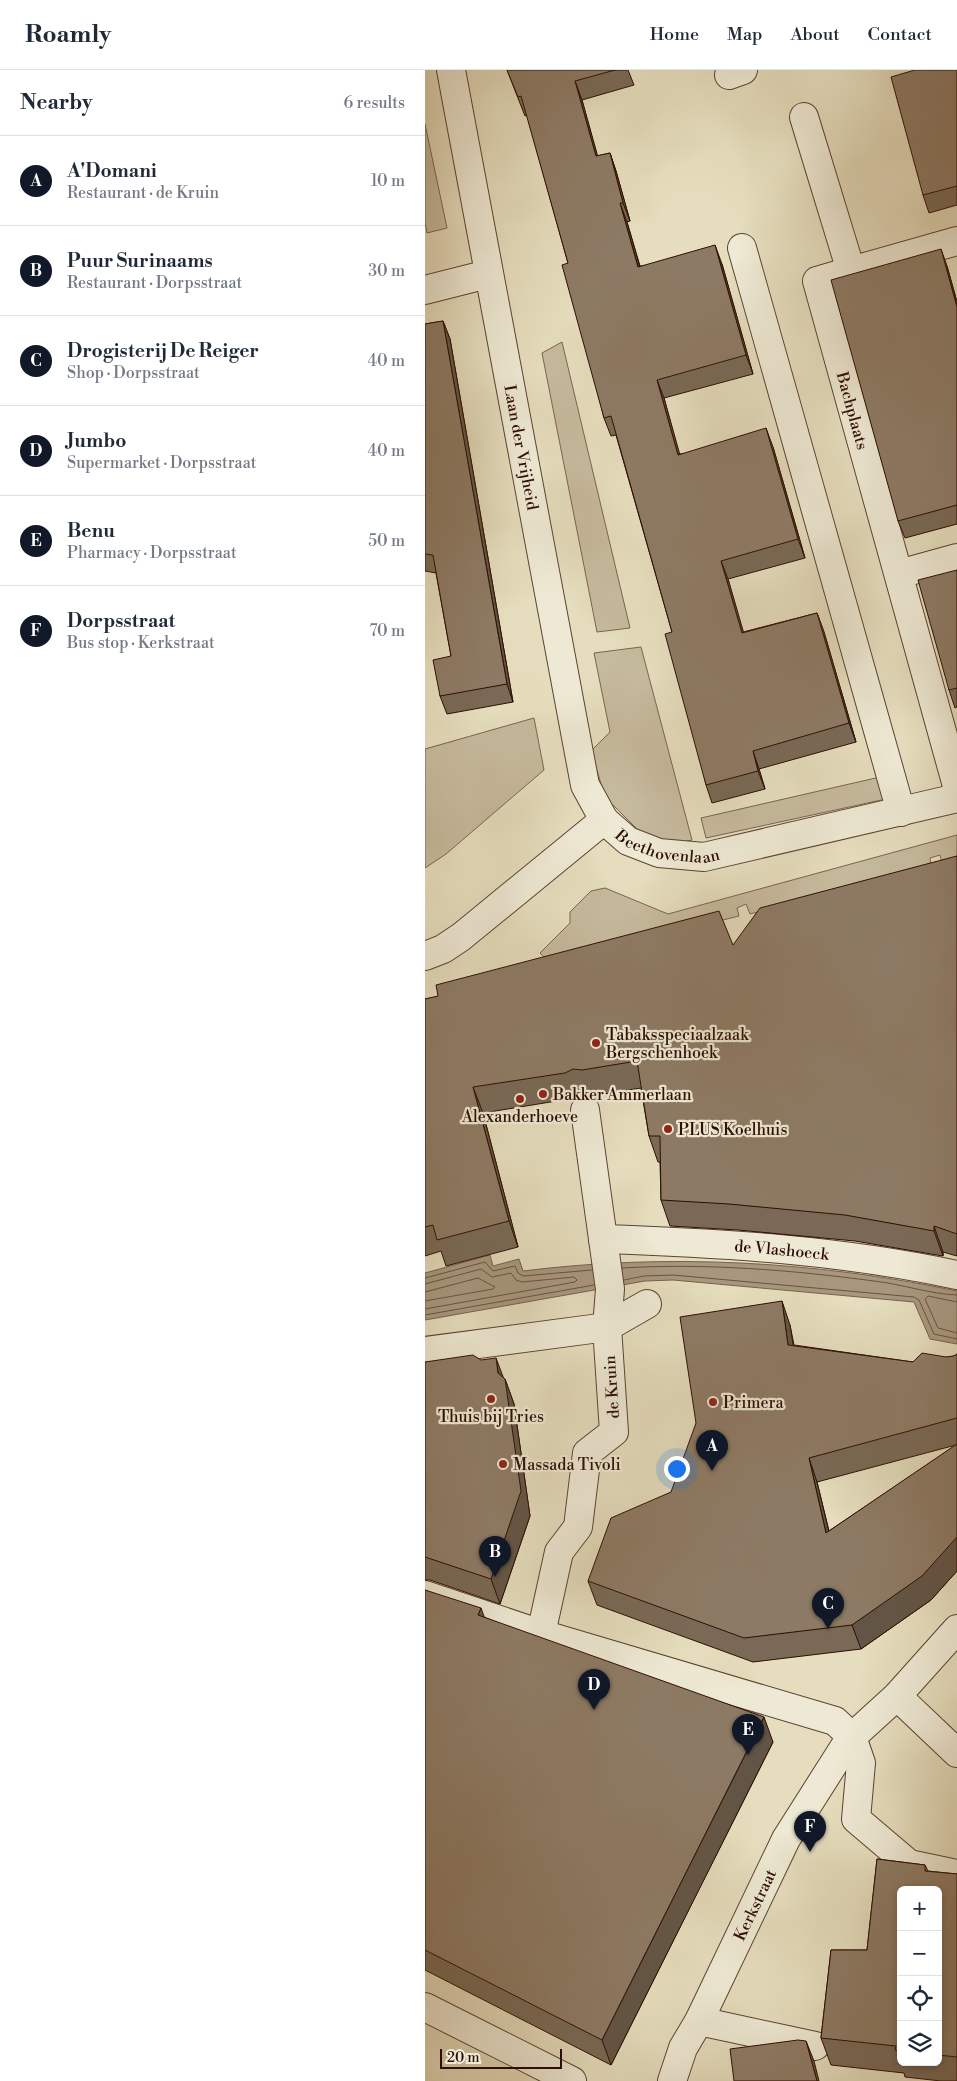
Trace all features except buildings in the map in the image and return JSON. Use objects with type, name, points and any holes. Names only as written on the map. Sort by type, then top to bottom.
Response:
[{"type":"street","name":"Laan der Vrijheid","points":[[451,70],[585,785],[604,820]]},
{"type":"street","points":[[804,117],[851,272]]},
{"type":"street","name":"Bachplaats","points":[[957,241],[817,281],[957,786]]},
{"type":"street","points":[[742,248],[901,812]]},
{"type":"street","points":[[425,290],[488,274]]},
{"type":"street","points":[[899,574],[957,558]]},
{"type":"street","name":"Beethovenlaan","points":[[425,956],[443,949],[461,937],[604,820],[628,842],[659,853],[703,857],[957,798]]},
{"type":"street","points":[[585,1110],[605,1247]]},
{"type":"street","name":"de Vlashoeck","points":[[605,1247],[813,1252],[905,1263],[957,1275]]},
{"type":"street","name":"de Kruin","points":[[541,1634],[559,1552],[578,1527],[587,1453],[614,1432],[607,1327],[610,1289],[605,1247]]},
{"type":"street","points":[[425,1351],[607,1327],[647,1304]]},
{"type":"street","points":[[425,1595],[541,1634],[835,1721],[852,1737],[861,1763],[856,1819],[909,1864],[957,1874]]},
{"type":"street","name":"Kerkstraat","points":[[672,2081],[683,2048],[699,2021],[786,1839],[852,1737],[897,1696],[957,1629]]},
{"type":"street","points":[[897,1696],[957,1753]]},
{"type":"street","points":[[425,2007],[572,2081]]},
{"type":"street","points":[[699,2021],[815,2046]]},
{"type":"shaded area","points":[[425,124],[447,228],[427,233],[425,223]]},
{"type":"shaded area","points":[[562,342],[630,628],[597,632],[542,353]]},
{"type":"shaded area","points":[[641,647],[692,840],[666,846],[640,832],[605,797],[591,751],[610,732],[594,653]]},
{"type":"shaded area","points":[[534,718],[544,770],[446,854],[425,868],[425,749]]},
{"type":"shaded area","points":[[880,777],[886,799],[706,838],[701,818]]},
{"type":"shaded area","points":[[957,835],[957,859],[942,863],[940,855],[930,858],[931,866],[750,914],[746,904],[737,908],[739,916],[550,963],[540,953],[570,923],[570,912],[591,891],[605,888],[668,914]]},
{"type":"water","points":[[490,1255],[493,1266],[519,1259],[523,1271],[577,1265],[632,1262],[741,1263],[850,1273],[957,1291],[957,1344],[930,1339],[914,1302],[673,1280],[645,1281],[425,1320],[425,1273]]},
{"type":"place","name":"Tabaksspeciaalzaak Bergschenhoek","points":[[596,1043]]},
{"type":"place","name":"Bakker Ammerlaan","points":[[543,1094]]},
{"type":"place","name":"Alexanderhoeve","points":[[520,1099]]},
{"type":"place","name":"PLUS Koelhuis","points":[[668,1129]]},
{"type":"place","name":"Thuis bij Tries","points":[[491,1399]]},
{"type":"place","name":"Primera","points":[[713,1402]]},
{"type":"place","name":"Massada Tivoli","points":[[503,1464]]},
{"type":"place","name":"A'Domani","points":[[712,1471]]},
{"type":"place","name":"Puur Surinaams","points":[[495,1577]]},
{"type":"place","name":"Drogisterij De Reiger","points":[[828,1629]]},
{"type":"place","name":"Jumbo","points":[[594,1710]]},
{"type":"place","name":"Benu","points":[[748,1755]]},
{"type":"place","name":"Dorpsstraat","points":[[810,1852]]}]
